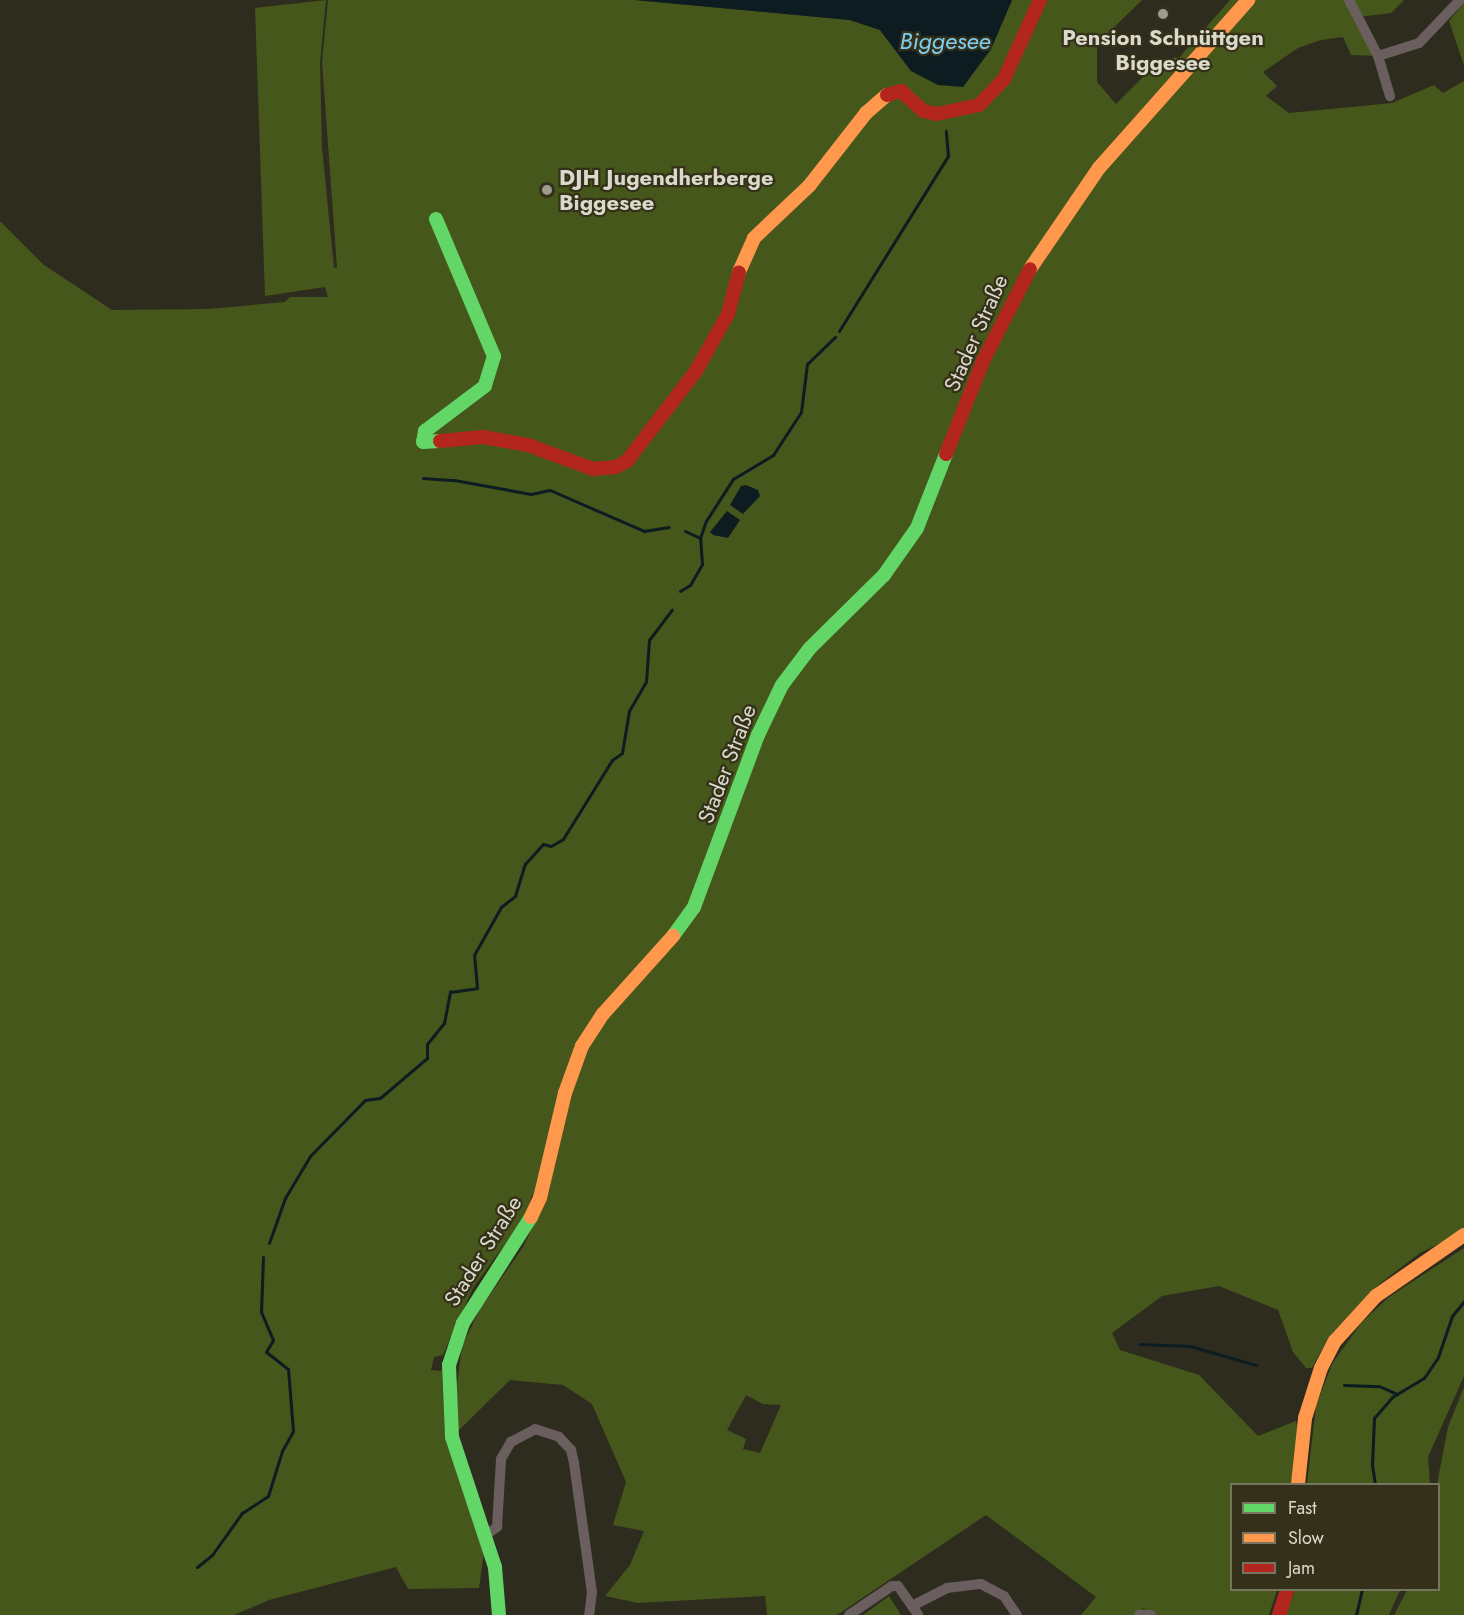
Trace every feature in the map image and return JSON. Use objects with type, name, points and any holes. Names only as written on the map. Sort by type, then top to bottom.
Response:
[{"type":"street","points":[[436,219],[494,356],[485,386],[425,431],[423,442],[483,437],[528,445],[593,469],[616,467],[627,461],[696,371],[728,314],[741,266],[754,238],[809,186],[866,112],[888,94],[901,92],[923,111],[937,114],[951,114],[979,105],[1004,79],[1040,0]]},
{"type":"street","name":"Stader Straße","points":[[500,1615],[495,1567],[452,1437],[448,1409],[449,1365],[463,1323],[525,1228],[540,1198],[565,1093],[582,1046],[603,1014],[665,947],[694,907],[758,735],[782,685],[810,648],[884,575],[917,528],[983,361],[1040,250],[1099,168],[1248,0]]},
{"type":"street","points":[[1349,0],[1378,56],[1390,96]]},
{"type":"street","points":[[1378,56],[1419,43],[1460,0]]},
{"type":"street","points":[[1299,1483],[1305,1418],[1327,1354],[1351,1321],[1404,1274],[1464,1235]]},
{"type":"street","points":[[486,1535],[497,1527],[501,1460],[511,1442],[535,1430],[560,1437],[571,1450],[574,1463],[592,1592],[589,1615]]},
{"type":"street","points":[[849,1615],[892,1586],[898,1586],[915,1611],[947,1588],[981,1584],[1004,1596],[1017,1615]]},
{"type":"street","points":[[1279,1615],[1287,1591]]},
{"type":"street","points":[[1139,1615],[1151,1614]]},
{"type":"green space","points":[[326,0],[320,63],[322,147],[334,268],[337,267],[322,62],[328,0],[635,0],[850,20],[880,30],[911,71],[963,87],[991,49],[1012,0],[1142,0],[1097,44],[1097,82],[1116,104],[1145,75],[1175,57],[1178,59],[1230,0],[1404,0],[1391,13],[1359,17],[1378,56],[1351,55],[1343,37],[1321,40],[1298,48],[1263,72],[1277,86],[1266,96],[1289,113],[1392,103],[1434,85],[1443,93],[1464,81],[1464,1231],[1420,1253],[1378,1285],[1329,1337],[1312,1368],[1306,1368],[1293,1352],[1278,1310],[1219,1286],[1162,1296],[1112,1333],[1120,1350],[1199,1375],[1258,1436],[1296,1421],[1301,1446],[1297,1483],[1230,1483],[1230,1591],[1277,1591],[1269,1615],[1151,1615],[1142,1607],[1146,1615],[1081,1615],[1096,1597],[986,1515],[837,1615],[767,1615],[765,1596],[638,1603],[605,1596],[630,1565],[644,1531],[613,1525],[626,1482],[592,1404],[563,1385],[510,1380],[458,1431],[454,1407],[462,1346],[480,1309],[523,1247],[545,1201],[532,1195],[526,1215],[473,1288],[443,1355],[434,1357],[431,1370],[442,1371],[445,1439],[485,1546],[479,1588],[408,1589],[396,1567],[269,1600],[234,1615],[0,1615],[0,221],[44,265],[112,310],[209,309],[285,302],[290,297],[328,297],[325,287],[265,296],[255,8]],"holes":[[[746,1395],[763,1404],[781,1405],[760,1453],[743,1449],[746,1439],[727,1430]]]},
{"type":"green space","points":[[1464,3],[1464,65],[1449,21]]},
{"type":"green space","points":[[1464,1248],[1464,1376],[1428,1457],[1430,1483],[1307,1483],[1316,1406],[1332,1364],[1361,1323],[1389,1297]]},
{"type":"green space","points":[[1464,1387],[1464,1615],[1394,1615],[1406,1591],[1440,1591],[1440,1483],[1437,1483],[1448,1427]]},
{"type":"green space","points":[[1295,1591],[1400,1591],[1389,1615],[1285,1615]]},
{"type":"green space","points":[[889,1596],[901,1615],[863,1615],[866,1613]]},
{"type":"water","name":"Biggesee","points":[[635,0],[1012,0],[991,49],[963,87],[938,85],[911,71],[880,30],[850,20]]},
{"type":"water","points":[[746,485],[758,490],[760,496],[743,514],[730,505],[741,486]]},
{"type":"water","points":[[727,511],[740,520],[728,538],[713,535],[710,532]]},
{"type":"waterway","points":[[839,331],[948,156],[946,131]]},
{"type":"waterway","points":[[680,591],[690,585],[702,564],[700,538],[706,521],[733,479],[773,455],[801,412],[807,364],[835,337]]},
{"type":"waterway","points":[[423,478],[454,480],[531,494],[550,490],[644,531],[669,527]]},
{"type":"waterway","points":[[685,531],[700,538]]},
{"type":"waterway","points":[[269,1243],[285,1198],[310,1156],[365,1100],[380,1098],[427,1058],[427,1044],[444,1023],[450,992],[477,988],[474,955],[501,907],[515,896],[525,864],[543,844],[551,846],[563,839],[612,760],[622,753],[629,711],[646,682],[649,640],[672,610]]},
{"type":"waterway","points":[[197,1567],[212,1555],[242,1513],[268,1496],[282,1451],[293,1431],[288,1369],[266,1352],[273,1340],[261,1312],[263,1257]]},
{"type":"waterway","points":[[1375,1483],[1372,1464],[1374,1418],[1392,1397],[1424,1378],[1438,1357],[1452,1316],[1464,1301]]},
{"type":"waterway","points":[[1140,1344],[1190,1346],[1256,1365]]},
{"type":"waterway","points":[[1344,1385],[1379,1386],[1397,1394]]},
{"type":"waterway","points":[[1356,1615],[1362,1591]]},
{"type":"traffic: fast","points":[[436,219],[494,356],[485,386],[425,431],[423,442],[440,441]]},
{"type":"traffic: fast","points":[[673,936],[694,907],[758,735],[782,685],[810,648],[884,575],[917,528],[946,454]]},
{"type":"traffic: fast","points":[[499,1615],[495,1567],[452,1437],[449,1365],[463,1323],[531,1217]]},
{"type":"traffic: slow","points":[[1030,269],[1099,168],[1248,0]]},
{"type":"traffic: slow","points":[[739,272],[754,238],[809,186],[866,113],[887,95]]},
{"type":"traffic: slow","points":[[531,1217],[540,1198],[565,1093],[582,1046],[603,1014],[673,936]]},
{"type":"traffic: slow","points":[[1298,1483],[1305,1418],[1321,1368],[1335,1341],[1376,1296],[1464,1235]]},
{"type":"traffic: jam","points":[[887,95],[901,91],[923,111],[937,114],[979,105],[1004,79],[1040,0]]},
{"type":"traffic: jam","points":[[946,454],[983,361],[1030,269]]},
{"type":"traffic: jam","points":[[440,441],[483,437],[528,445],[593,469],[616,467],[627,461],[696,371],[728,314],[739,272]]},
{"type":"traffic: jam","points":[[1279,1615],[1287,1591]]},
{"type":"place","name":"Pension Schnüttgen Biggesee","points":[[1163,14]]},
{"type":"place","name":"DJH Jugendherberge Biggesee","points":[[547,190]]}]
